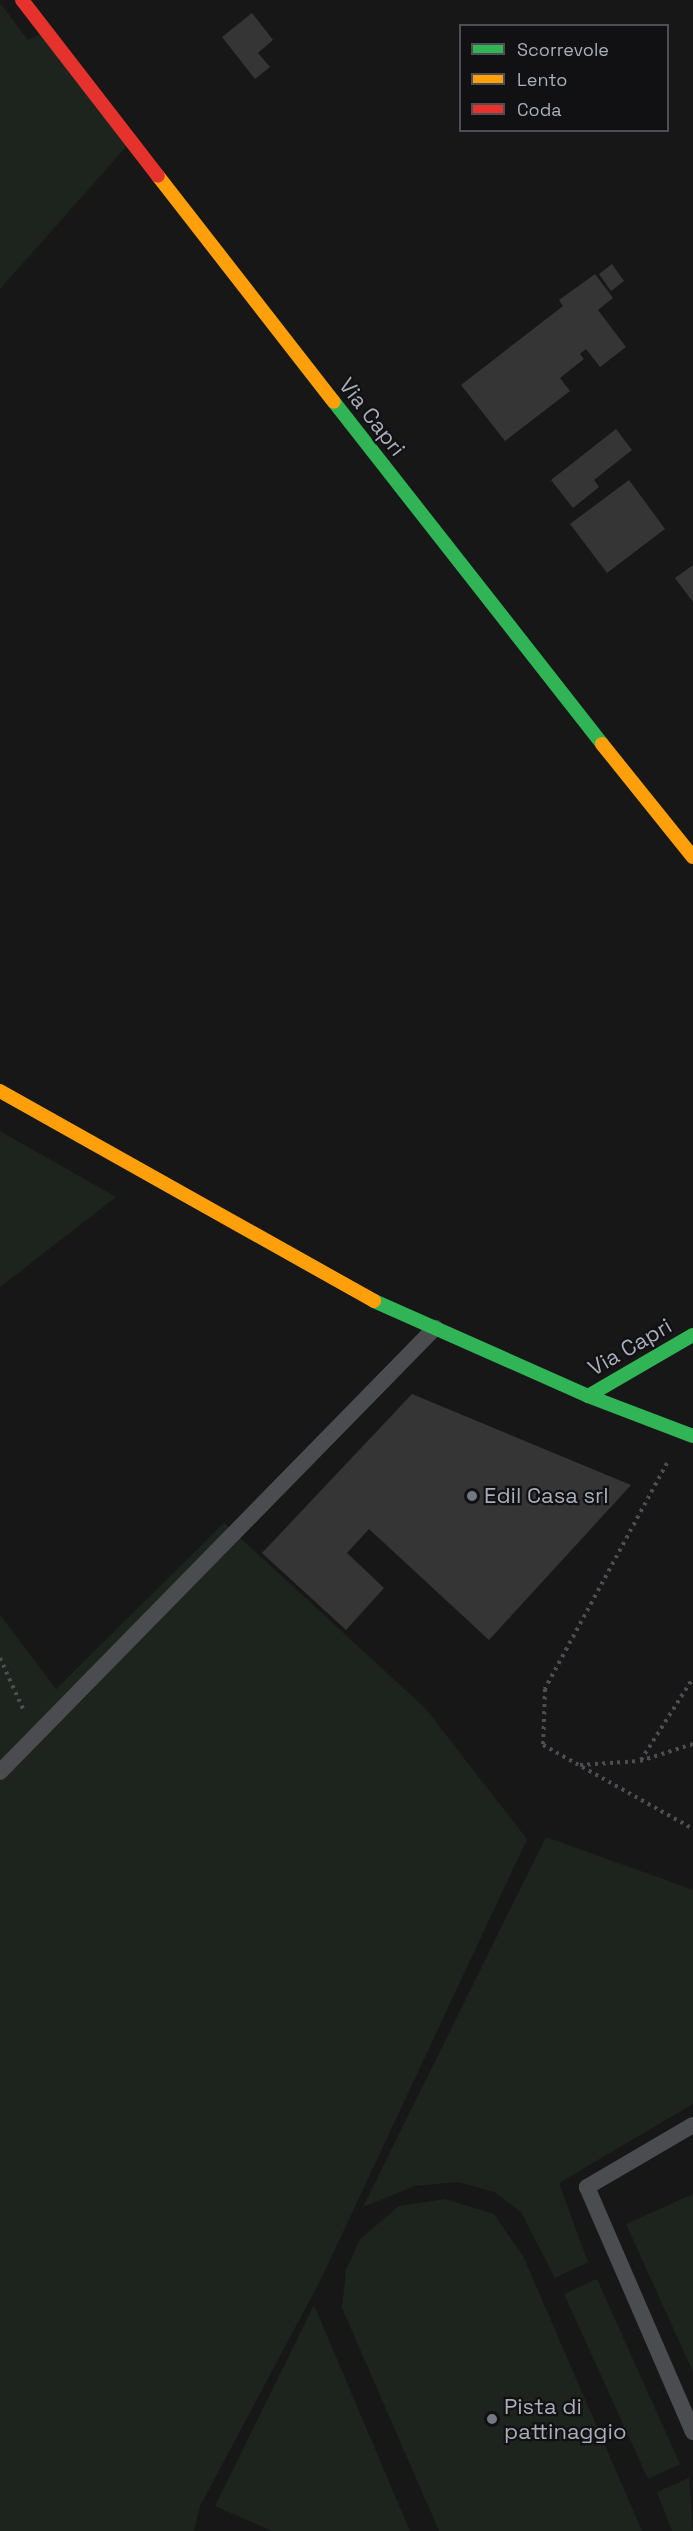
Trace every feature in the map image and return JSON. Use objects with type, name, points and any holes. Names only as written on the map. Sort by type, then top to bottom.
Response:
[{"type":"street","name":"Via Capri","points":[[22,0],[533,659],[693,857]]},
{"type":"street","points":[[0,1091],[343,1287],[588,1396],[688,1435]]},
{"type":"street","name":"Via Capri","points":[[588,1396],[693,1335]]},
{"type":"lane","points":[[0,1772],[435,1328]]},
{"type":"lane","points":[[693,2125],[587,2187],[693,2432]]},
{"type":"path","points":[[688,1435],[545,1689],[543,1745],[693,1829]]},
{"type":"path","points":[[0,1658],[34,1737]]},
{"type":"path","points":[[640,1761],[693,1678]]},
{"type":"path","points":[[579,1766],[640,1761],[693,1744]]},
{"type":"shaded area","points":[[0,3],[28,40],[51,30],[134,138],[0,289]]},
{"type":"shaded area","points":[[0,1131],[116,1197],[0,1287]]},
{"type":"shaded area","points":[[224,1523],[425,1708],[527,1839],[321,2279],[200,2506],[194,2531],[0,2531],[0,1615],[56,1689]]},
{"type":"shaded area","points":[[546,1837],[693,1890],[693,2104],[559,2183],[588,2262],[555,2278],[521,2212],[494,2192],[458,2182],[415,2186],[363,2207]]},
{"type":"shaded area","points":[[693,2194],[693,2372],[626,2224]]},
{"type":"shaded area","name":"Pista di pattinaggio","points":[[445,2199],[494,2214],[524,2258],[642,2531],[439,2531],[342,2308],[346,2270],[360,2239],[399,2206]]},
{"type":"shaded area","points":[[597,2279],[680,2464],[648,2479],[564,2294]]},
{"type":"shaded area","points":[[314,2305],[410,2531],[272,2531],[215,2506]]},
{"type":"shaded area","points":[[689,2478],[693,2531],[672,2531],[657,2492]]},
{"type":"building","points":[[252,13],[273,40],[258,53],[270,67],[255,79],[222,37]]},
{"type":"building","points":[[612,264],[624,281],[611,291],[599,274]]},
{"type":"building","points":[[595,274],[613,298],[598,310],[626,347],[600,367],[586,349],[580,354],[584,359],[560,378],[570,391],[505,441],[461,385],[563,306],[559,300]]},
{"type":"building","points":[[616,429],[632,450],[594,480],[599,487],[573,508],[551,480]]},
{"type":"building","points":[[629,480],[665,529],[607,573],[570,524]]},
{"type":"building","points":[[693,565],[693,602],[675,578]]},
{"type":"building","points":[[412,1394],[631,1485],[489,1640],[369,1529],[347,1553],[384,1588],[346,1630],[262,1553]]},
{"type":"traffic: fast","points":[[334,402],[602,744]]},
{"type":"traffic: fast","points":[[374,1301],[588,1396],[693,1436]]},
{"type":"traffic: fast","points":[[588,1396],[693,1335]]},
{"type":"traffic: slow","points":[[158,176],[334,402]]},
{"type":"traffic: slow","points":[[602,744],[693,857]]},
{"type":"traffic: slow","points":[[0,1091],[374,1301]]},
{"type":"traffic: jam","points":[[22,0],[158,176]]},
{"type":"place","name":"Edil Casa srl","points":[[472,1496]]},
{"type":"place","name":"Pista di pattinaggio","points":[[492,2419]]}]
